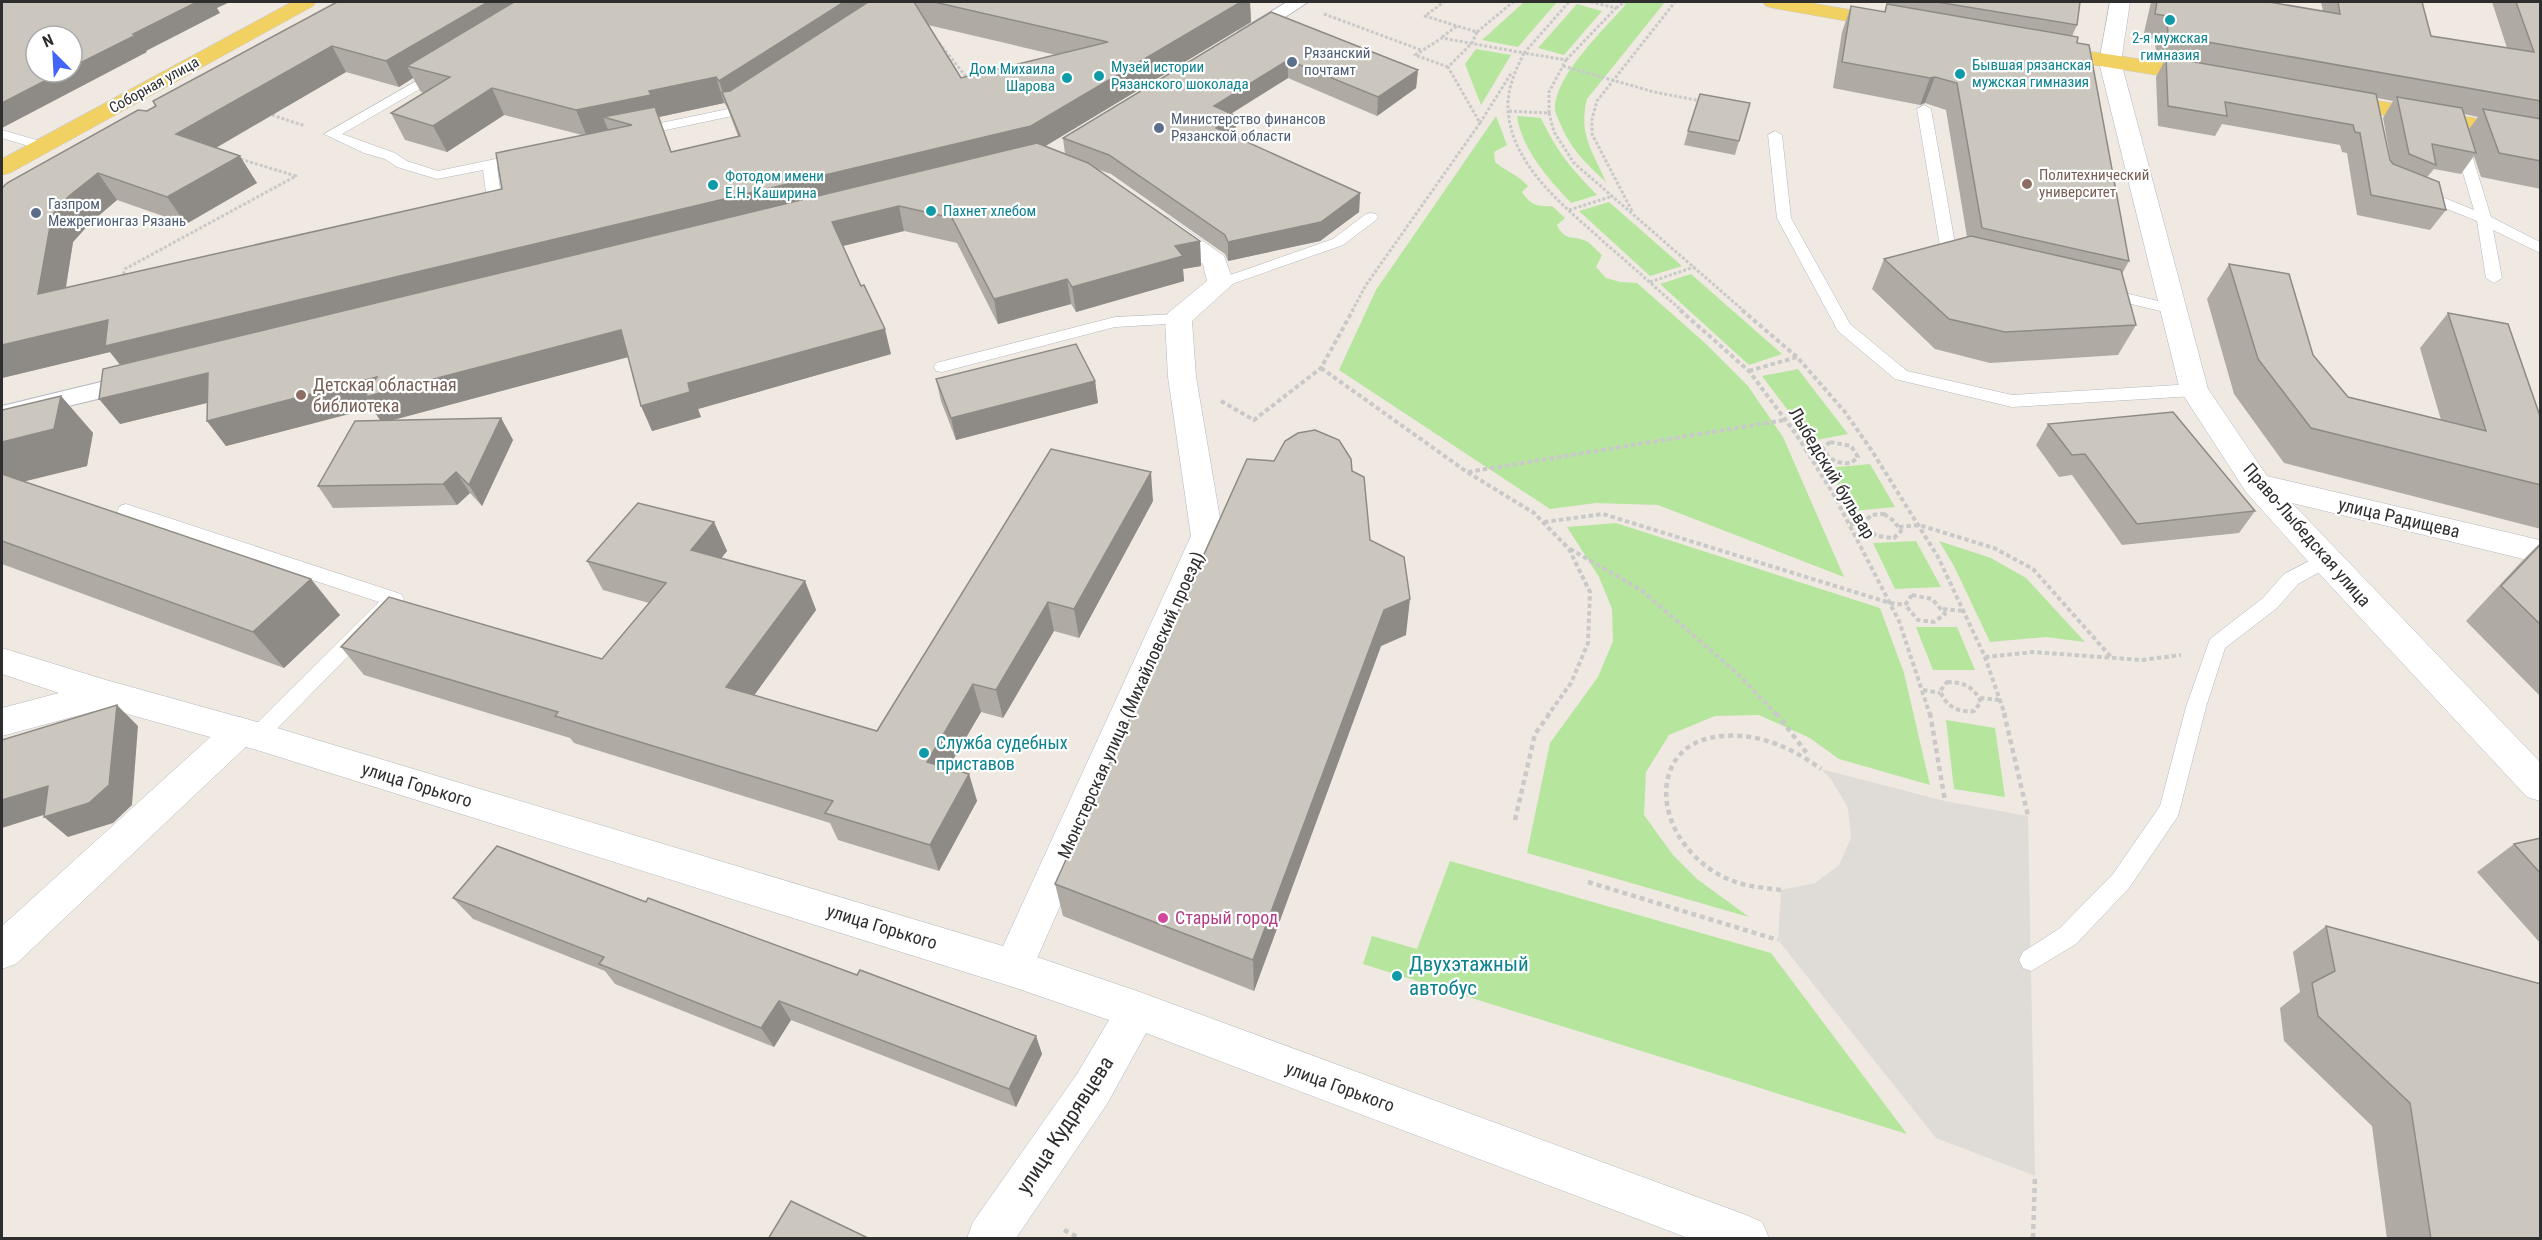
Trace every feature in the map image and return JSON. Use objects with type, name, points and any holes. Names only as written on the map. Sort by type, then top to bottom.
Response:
[{"type":"main road","points":[[1773,2],[1908,19],[1849,2]]},
{"type":"main road","name":"Соборная улица","points":[[2,168],[315,7]]},
{"type":"main road","name":"Соборная улица","points":[[21,182],[315,7]]},
{"type":"main road","points":[[2033,41],[2224,74]]},
{"type":"main road","points":[[2541,125],[2316,90],[2372,111],[2454,121],[2541,137]]},
{"type":"street","points":[[2110,55],[2120,2]]},
{"type":"street","points":[[1225,47],[1297,3]]},
{"type":"street","name":"Право-Лыбедская улица","points":[[2110,55],[2194,390],[2257,484],[2325,560],[2541,786]]},
{"type":"street","points":[[1139,207],[1215,261],[1221,283],[1178,319]]},
{"type":"street","name":"Мюнстерская улица (Михайловский проезд)","points":[[1013,968],[1207,536],[1182,377],[1178,319]]},
{"type":"street","points":[[2,414],[163,375]]},
{"type":"street","name":"улица Радищева","points":[[2257,484],[2541,552]]},
{"type":"street","name":"улица Горького","points":[[2,662],[106,694],[248,733],[1013,968],[1137,1010],[1746,1239]]},
{"type":"street","points":[[2,722],[106,694]]},
{"type":"street","points":[[2,951],[248,733]]},
{"type":"street","name":"улица Кудрявцева","points":[[989,1239],[1092,1089],[1137,1010]]},
{"type":"lane","points":[[331,134],[450,65]]},
{"type":"lane","points":[[628,134],[732,112],[760,93]]},
{"type":"lane","points":[[1924,110],[1950,258],[1972,263]]},
{"type":"lane","points":[[2454,121],[2484,219],[2494,278]]},
{"type":"lane","points":[[2,134],[42,146]]},
{"type":"lane","points":[[331,134],[390,156],[402,164],[437,175],[535,154]]},
{"type":"lane","points":[[1774,135],[1784,218],[1844,327],[1901,375],[2012,401],[2194,390]]},
{"type":"lane","points":[[480,214],[496,210],[489,164]]},
{"type":"lane","points":[[2407,188],[2484,219],[2541,248]]},
{"type":"lane","points":[[1221,283],[1338,242],[1371,218]]},
{"type":"lane","points":[[2084,288],[2173,309]]},
{"type":"lane","points":[[942,367],[1115,322],[1178,319]]},
{"type":"lane","points":[[126,511],[416,606]]},
{"type":"lane","points":[[2031,960],[2068,936],[2121,881],[2169,810],[2196,707],[2217,644],[2270,603],[2291,579],[2325,560]]},
{"type":"lane","points":[[248,733],[394,599]]},
{"type":"path","points":[[1477,32],[1513,2]]},
{"type":"path","points":[[1480,123],[1524,53],[1569,2]]},
{"type":"path","points":[[1591,2],[1616,8]]},
{"type":"path","points":[[1624,2],[1566,60],[1554,80],[1546,105],[1554,132],[1574,163],[1797,357],[1845,412],[1938,556],[1965,611],[1985,657],[2008,724],[2028,816]]},
{"type":"path","points":[[1634,215],[1592,134],[1592,119],[1598,101],[1612,81],[1675,2]]},
{"type":"path","points":[[1297,3],[1421,50]]},
{"type":"path","points":[[1448,67],[1415,55],[1457,26]]},
{"type":"path","points":[[935,38],[972,84]]},
{"type":"path","points":[[1442,38],[1566,60]]},
{"type":"path","points":[[1563,66],[1654,92],[1702,101]]},
{"type":"path","name":"Лыбедский бульвар","points":[[1512,71],[1508,99],[1511,129],[1526,164],[1551,194],[1749,372],[1809,454],[1849,524],[1899,621],[1928,704],[1945,801]]},
{"type":"path","points":[[1509,111],[1549,113]]},
{"type":"path","points":[[272,115],[331,134]]},
{"type":"path","points":[[120,289],[125,269],[296,176],[232,156]]},
{"type":"path","points":[[1569,210],[1613,196]]},
{"type":"path","points":[[1650,282],[1694,267]]},
{"type":"path","points":[[1749,372],[1797,357]]},
{"type":"path","points":[[1321,368],[1467,472],[1534,513],[1569,549],[1641,590],[1737,673],[1786,724],[1811,759]]},
{"type":"path","points":[[1467,472],[1785,420]]},
{"type":"path","points":[[1824,453],[1823,448],[1830,442],[1841,441],[1858,453]]},
{"type":"path","points":[[1858,453],[1872,451]]},
{"type":"path","points":[[1809,454],[1824,453],[1833,460],[1846,464],[1858,457],[1858,453]]},
{"type":"path","points":[[1543,522],[1603,514],[1890,603],[1905,605]]},
{"type":"path","points":[[1849,524],[1864,523],[1871,514],[1882,514],[1897,521],[1901,531],[1894,538],[1881,538],[1868,531],[1864,523]]},
{"type":"path","points":[[1899,527],[1919,525],[1994,548],[2033,569],[2111,657]]},
{"type":"path","points":[[1515,820],[1535,734],[1571,683],[1588,644],[1590,592],[1569,549]]},
{"type":"path","points":[[1912,595],[1925,595],[1940,603],[1945,614],[1938,622],[1924,622],[1910,614],[1905,605],[1912,595]]},
{"type":"path","points":[[1943,609],[1965,611]]},
{"type":"path","points":[[1985,657],[2033,652],[2142,660],[2173,657],[2217,644]]},
{"type":"path","points":[[1959,681],[1976,690],[1981,702],[1974,711],[1959,711],[1945,703],[1940,693],[1947,682],[1959,681]]},
{"type":"path","points":[[1923,690],[1940,693]]},
{"type":"path","points":[[1980,698],[2000,700]]},
{"type":"path","points":[[1781,890],[1743,885],[1721,876],[1699,861],[1681,842],[1666,813],[1666,782],[1670,769],[1679,757],[1703,741],[1735,735],[1770,740],[1793,748],[1821,768]]},
{"type":"path","points":[[1588,882],[1778,940]]},
{"type":"path","points":[[2033,1239],[2035,1176]]},
{"type":"path","points":[[1065,1230],[1078,1239]]},
{"type":"green space","points":[[1524,2],[1557,2],[1518,47],[1482,40]]},
{"type":"green space","points":[[1618,2],[1665,2],[1587,99],[1584,123],[1588,142],[1606,182],[1573,147],[1555,109],[1557,96],[1572,67],[1626,4]]},
{"type":"green space","points":[[1577,4],[1602,11],[1564,55],[1538,48]]},
{"type":"green space","points":[[1476,49],[1511,55],[1481,105],[1465,64]]},
{"type":"green space","points":[[1496,116],[1507,145],[1494,152],[1495,162],[1528,186],[1522,192],[1528,200],[1538,205],[1552,206],[1565,218],[1557,225],[1563,234],[1586,241],[1602,255],[1596,267],[1606,278],[1637,283],[1705,343],[1748,386],[1783,437],[1844,577],[1658,505],[1596,503],[1550,509],[1339,370],[1376,290]]},
{"type":"green space","points":[[1517,116],[1541,118],[1565,159],[1597,195],[1571,203],[1530,152]]},
{"type":"green space","points":[[1609,202],[1682,266],[1650,276],[1579,211]]},
{"type":"green space","points":[[1691,274],[1782,354],[1749,365],[1660,284]]},
{"type":"green space","points":[[1798,369],[1848,434],[1811,441],[1762,376]]},
{"type":"green space","points":[[1870,464],[1895,507],[1853,511],[1828,468]]},
{"type":"green space","points":[[1616,523],[1880,608],[1904,673],[1930,785],[1839,759],[1810,738],[1759,715],[1715,716],[1669,735],[1646,772],[1644,815],[1673,855],[1697,879],[1749,917],[1527,853],[1550,743],[1598,677],[1613,641],[1612,609],[1599,577],[1567,527]]},
{"type":"green space","points":[[1916,541],[1941,587],[1895,589],[1873,543]]},
{"type":"green space","points":[[1939,541],[1991,558],[2026,578],[2085,642],[2046,637],[1990,642],[1954,566]]},
{"type":"green space","points":[[1916,627],[1957,627],[1975,670],[1933,670]]},
{"type":"green space","points":[[1946,720],[1995,728],[2005,797],[1954,789]]},
{"type":"green space","points":[[1450,861],[1771,953],[1907,1134],[1363,964],[1372,936],[1417,949]]},
{"type":"shaded area","points":[[1821,769],[1945,801],[2028,816],[2035,1176],[1936,1138],[1778,940],[1781,890],[1815,883],[1839,865],[1851,838],[1848,808],[1831,779]]},
{"type":"building","points":[[2,2],[197,2],[84,61],[84,24],[24,24],[24,84],[39,84],[2,103]]},
{"type":"building","points":[[337,2],[488,2],[386,61],[332,46],[176,134],[240,156],[167,197],[98,173],[69,196],[52,215],[38,294],[502,189],[496,153],[632,125],[603,117],[655,107],[671,152],[740,136],[722,92],[730,91],[868,2],[914,2],[961,78],[1108,42],[934,2],[1241,2],[1031,126],[105,346],[108,320],[2,345],[2,188],[7,183],[138,110],[147,111],[156,106],[153,101]]},
{"type":"building","points":[[514,2],[844,2],[719,81],[716,77],[649,91],[651,95],[576,110],[492,88],[433,126],[391,113],[450,77],[407,66]]},
{"type":"building","points":[[1937,2],[2080,2],[2077,25]]},
{"type":"building","points":[[2157,2],[2269,2],[2340,14],[2338,2],[2422,2],[2431,36],[2534,52],[2516,2],[2541,2],[2541,101],[2168,35],[2167,16],[2155,14]]},
{"type":"building","name":"Политехнический университет","points":[[1887,4],[2078,37],[2077,43],[2089,45],[2129,261],[1982,228],[1957,83],[1935,77],[1842,62],[1851,6],[1885,12]]},
{"type":"building","points":[[1271,12],[1418,70],[1378,97],[1288,60],[1214,106],[1236,116],[1216,128],[1360,193],[1321,222],[1228,242],[1225,235],[1109,155],[1063,138]]},
{"type":"building","points":[[2166,57],[2376,94],[2390,160],[2393,164],[2439,182],[2446,210],[2371,195],[2360,133],[2355,132],[2353,125],[2225,102],[2227,116],[2168,106]]},
{"type":"building","points":[[1700,94],[1750,103],[1739,141],[1688,131]]},
{"type":"building","points":[[2397,97],[2462,108],[2476,153],[2432,144],[2436,165],[2409,154]]},
{"type":"building","points":[[2483,109],[2541,119],[2541,161],[2499,153]]},
{"type":"building","points":[[1037,143],[1088,163],[1200,241],[1175,246],[1183,256],[1072,287],[1067,279],[994,299],[952,218],[899,206],[832,222],[861,286],[864,285],[885,329],[688,383],[690,392],[641,406],[621,330],[365,397],[377,377],[207,421],[208,373],[99,399],[103,369]]},
{"type":"building","points":[[1971,236],[2121,270],[2136,325],[2005,332],[1949,319],[1884,259]]},
{"type":"building","points":[[2229,264],[2289,274],[2313,355],[2348,397],[2486,431],[2448,313],[2508,324],[2541,419],[2541,485],[2311,428],[2258,359]]},
{"type":"building","points":[[1076,344],[1095,381],[951,418],[936,379]]},
{"type":"building","points":[[61,396],[54,429],[2,442],[2,410]]},
{"type":"building","points":[[2173,412],[2255,511],[2137,524],[2085,454],[2072,455],[2048,424]]},
{"type":"building","points":[[501,418],[469,485],[456,472],[443,484],[318,486],[355,421]]},
{"type":"building","name":"Старый город","points":[[1315,430],[1339,440],[1351,459],[1352,471],[1364,477],[1370,540],[1404,557],[1410,599],[1384,610],[1253,960],[1055,884],[1247,459],[1274,461],[1285,441],[1298,433]]},
{"type":"building","points":[[1051,449],[1151,472],[1074,609],[1048,602],[996,690],[973,684],[927,762],[969,774],[930,845],[825,813],[833,801],[555,716],[558,712],[341,647],[389,597],[602,659],[666,583],[587,561],[638,503],[714,522],[691,550],[805,581],[726,687],[877,731]]},
{"type":"building","points":[[2,474],[311,579],[253,632],[2,541]]},
{"type":"building","points":[[2541,544],[2541,625],[2501,586]]},
{"type":"building","points":[[117,705],[109,785],[89,803],[44,817],[48,786],[2,800],[2,740]]},
{"type":"building","points":[[2541,838],[2541,874],[2514,844]]},
{"type":"building","points":[[497,846],[646,902],[648,898],[857,975],[860,970],[1036,1036],[1009,1089],[779,1001],[761,1028],[599,964],[604,957],[453,898]]},
{"type":"building","points":[[2326,926],[2541,984],[2541,1239],[2431,1239],[2410,1103],[2318,1016],[2312,983],[2335,971]]},
{"type":"building","points":[[791,1201],[870,1239],[768,1239]]},
{"type":"place","name":"2-я мужская гимназия","points":[[2170,20]]},
{"type":"place","name":"Рязанский почтамт","points":[[1292,62]]},
{"type":"place","name":"Бывшая рязанская мужская гимназия","points":[[1960,74]]},
{"type":"place","name":"Музей истории Рязанского шоколада","points":[[1099,76]]},
{"type":"place","name":"Дом Михаила Шарова","points":[[1067,78]]},
{"type":"place","name":"Министерство финансов Рязанской области","points":[[1159,128]]},
{"type":"place","name":"Политехнический университет","points":[[2027,184]]},
{"type":"place","name":"Фотодом имени Е.Н. Каширина","points":[[713,185]]},
{"type":"place","name":"Пахнет хлебом","points":[[931,211]]},
{"type":"place","name":"Газпром Межрегионгаз Рязань","points":[[36,213]]},
{"type":"place","name":"Детская областная библиотека","points":[[301,395]]},
{"type":"place","name":"Служба судебных приставов","points":[[924,753]]},
{"type":"place","name":"Старый город","points":[[1163,918]]},
{"type":"place","name":"Двухэтажный автобус","points":[[1397,976]]}]
